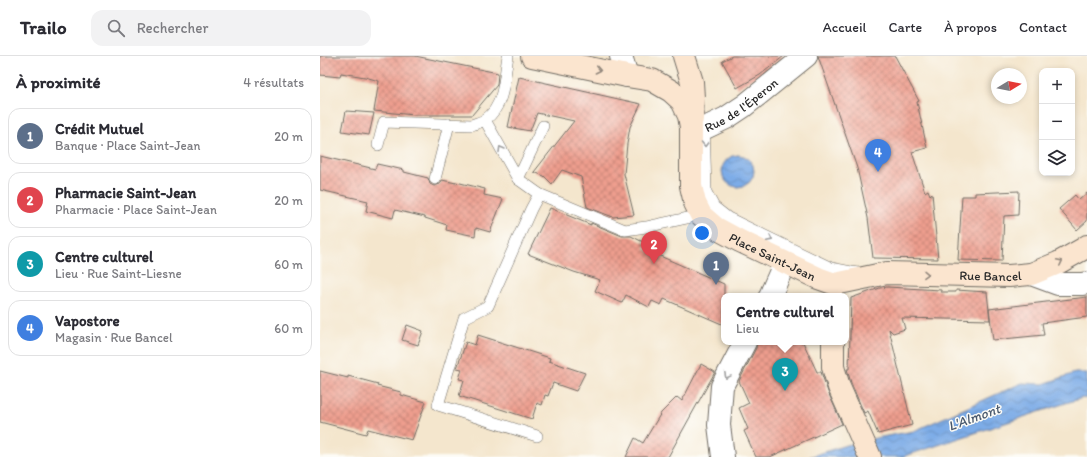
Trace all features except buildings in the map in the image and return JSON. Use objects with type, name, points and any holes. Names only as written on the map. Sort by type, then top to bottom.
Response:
[{"type":"main road","points":[[532,56],[624,66],[671,91],[682,101],[689,116],[698,128]]},
{"type":"main road","points":[[684,56],[692,82],[698,128],[691,186],[695,203],[700,215]]},
{"type":"main road","name":"Place Saint-Jean","points":[[700,215],[716,228],[818,278],[835,290],[887,273]]},
{"type":"main road","name":"Rue Bancel","points":[[887,273],[1009,276],[1031,274],[1058,263],[1087,246]]},
{"type":"main road","points":[[832,345],[833,367],[839,387],[870,457]]},
{"type":"street","name":"Rue de l'Éperon","points":[[698,128],[726,118],[744,106],[806,56]]},
{"type":"street","points":[[771,293],[785,262]]},
{"type":"street","points":[[1031,274],[1058,284],[1087,283]]},
{"type":"street","points":[[723,457],[720,425],[722,386],[743,345]]},
{"type":"lane","points":[[378,145],[384,122],[472,125],[485,120],[494,112],[501,98],[508,56]]},
{"type":"lane","points":[[652,80],[681,89],[693,98]]},
{"type":"lane","points":[[485,120],[518,179],[539,194],[625,230],[700,215]]},
{"type":"lane","points":[[435,179],[449,124]]},
{"type":"lane","points":[[518,179],[543,126]]},
{"type":"lane","points":[[698,128],[706,192],[714,208],[728,218],[831,268],[851,272],[887,273]]},
{"type":"lane","points":[[537,436],[438,405],[464,318],[488,306],[539,194]]},
{"type":"water","points":[[738,155],[744,156],[751,162],[754,171],[753,177],[747,184],[738,187],[732,186],[725,180],[722,171],[723,165],[729,158]]},
{"type":"water","name":"L'Almont","points":[[1075,373],[1087,373],[1087,399],[1083,398],[1069,402],[902,457],[809,457],[843,446],[914,431],[1022,383],[1043,384]]},
{"type":"place","name":"Vapostore","points":[[878,172]]},
{"type":"place","name":"Pharmacie Saint-Jean","points":[[654,264]]},
{"type":"place","name":"Crédit Mutuel","points":[[716,285]]},
{"type":"place","name":"Centre culturel","points":[[785,391]]}]
